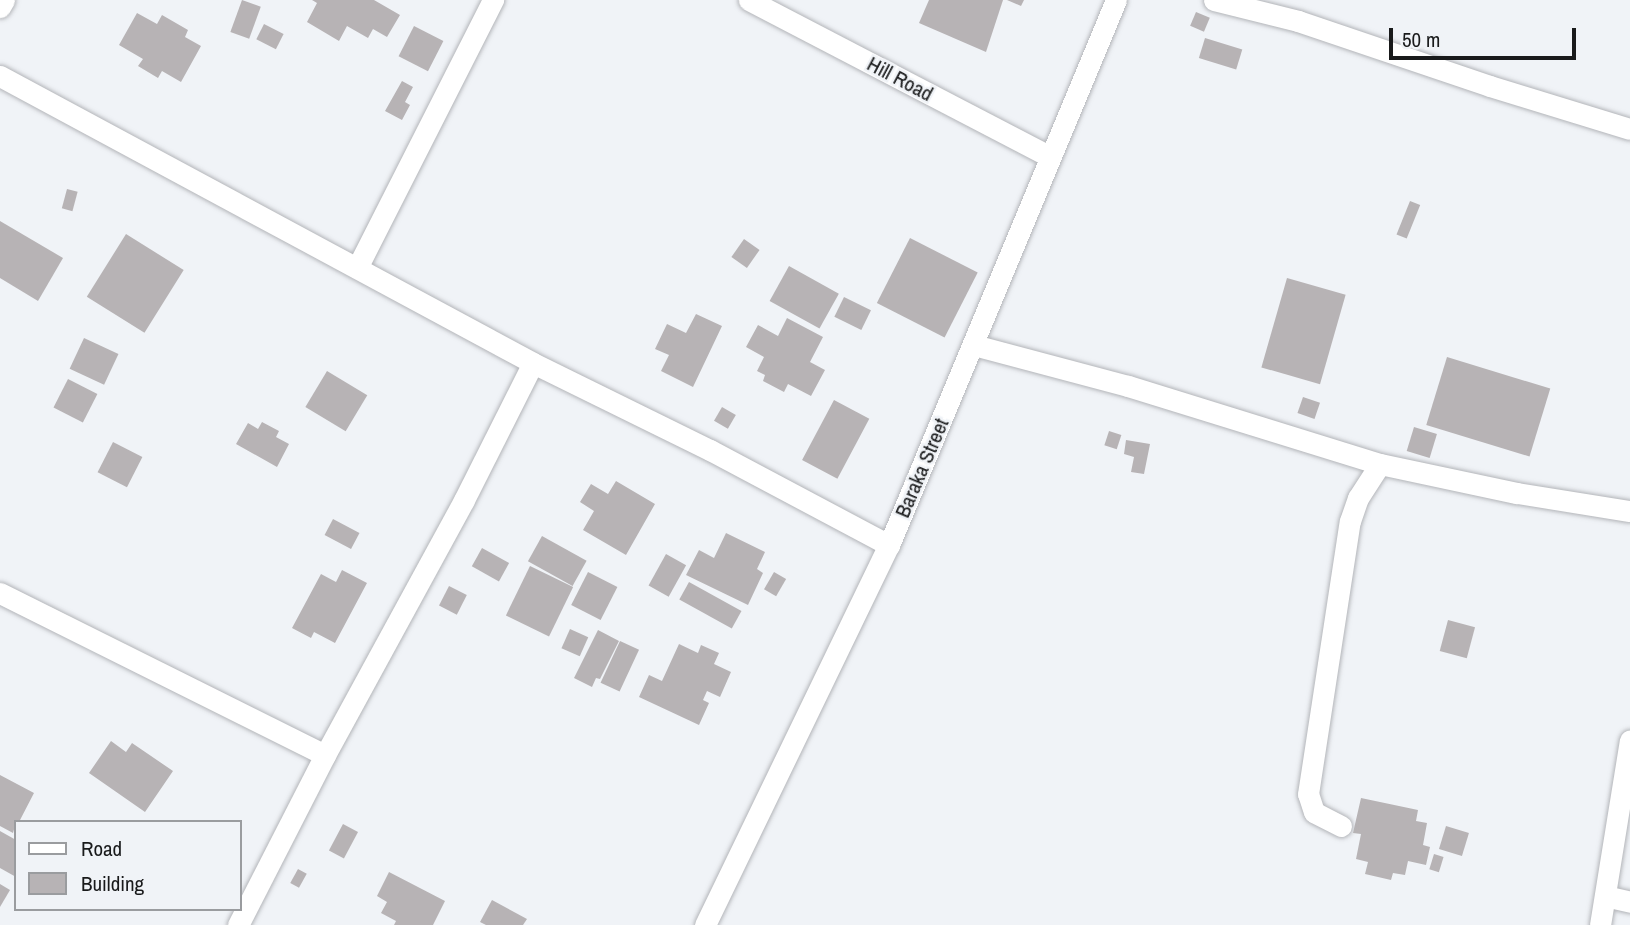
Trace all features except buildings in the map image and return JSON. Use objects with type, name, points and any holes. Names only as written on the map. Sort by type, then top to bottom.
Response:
[{"type":"street","points":[[0,7],[4,0]]},
{"type":"street","points":[[358,268],[493,0]]},
{"type":"street","name":"Hill Road","points":[[749,0],[1050,157]]},
{"type":"street","name":"Baraka Street","points":[[705,925],[889,545],[1116,0]]},
{"type":"street","points":[[1214,0],[1298,21],[1490,86],[1630,129]]},
{"type":"street","points":[[0,76],[533,363],[710,450],[889,545]]},
{"type":"street","points":[[974,345],[1129,386],[1380,464],[1517,493],[1630,511]]},
{"type":"street","points":[[237,925],[325,755],[464,500],[533,363]]},
{"type":"street","points":[[1341,826],[1314,812],[1308,794],[1350,522],[1358,498],[1380,464]]},
{"type":"street","points":[[0,593],[325,755]]},
{"type":"street","points":[[1600,925],[1630,740]]},
{"type":"street","points":[[1605,897],[1630,902]]}]
